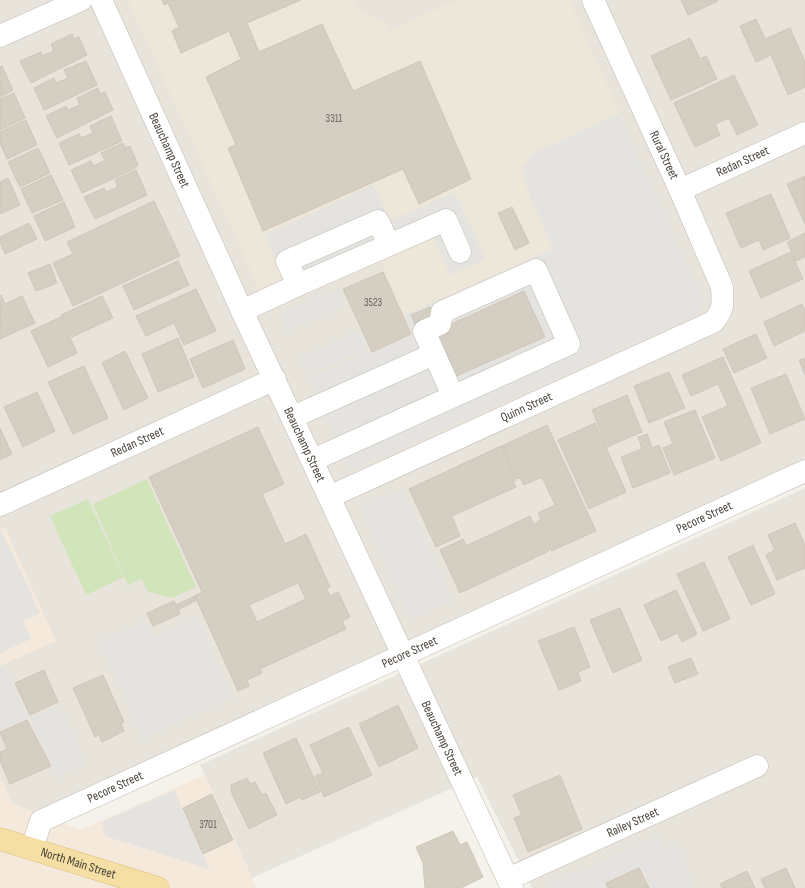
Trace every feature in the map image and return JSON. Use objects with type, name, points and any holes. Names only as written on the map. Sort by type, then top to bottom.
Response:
[{"type":"main road","name":"North Main Street","points":[[0,839],[158,888]]},
{"type":"street","points":[[0,36],[80,0]]},
{"type":"street","name":"Beauchamp Street","points":[[101,0],[242,311],[293,417],[402,656],[510,884]]},
{"type":"street","name":"Rural Street","points":[[593,0],[680,190],[722,287],[723,303],[720,314]]},
{"type":"street","name":"Redan Street","points":[[680,190],[805,133]]},
{"type":"street","points":[[242,311],[446,220],[460,252]]},
{"type":"street","points":[[313,460],[568,344],[536,270],[442,312],[440,324],[424,331],[453,396]]},
{"type":"street","name":"Quinn Street","points":[[329,497],[713,322],[720,314]]},
{"type":"street","points":[[293,417],[434,354]]},
{"type":"street","name":"Redan Street","points":[[0,505],[275,379]]},
{"type":"street","name":"Pecore Street","points":[[32,848],[41,821],[805,471]]},
{"type":"street","name":"Railey Street","points":[[510,884],[757,766]]},
{"type":"shaded area","points":[[0,0],[805,0],[805,476],[0,839]]},
{"type":"shaded area","points":[[128,0],[351,0],[362,13],[384,21],[390,31],[457,0],[569,0],[704,302],[697,314],[553,249],[405,315],[381,263],[269,311]]},
{"type":"shaded area","points":[[619,114],[704,302],[697,314],[350,471],[310,378],[411,334],[402,316],[553,249],[526,186],[523,168],[534,153]]},
{"type":"shaded area","points":[[373,185],[390,221],[455,192],[485,259],[450,275],[432,235],[293,298],[265,235]]},
{"type":"shaded area","points":[[338,288],[345,305],[287,331],[280,314]]},
{"type":"shaded area","points":[[359,332],[366,349],[308,375],[301,357]]},
{"type":"shaded area","points":[[402,488],[452,599],[410,618],[360,507]]},
{"type":"shaded area","points":[[805,488],[805,888],[532,888],[477,777],[252,878],[200,765]]},
{"type":"shaded area","points":[[5,527],[56,641],[0,666],[0,529]]},
{"type":"shaded area","points":[[2,531],[40,613],[23,621],[31,639],[0,653],[0,532]]},
{"type":"shaded area","points":[[198,617],[233,697],[143,737],[100,641],[147,621],[154,637]]},
{"type":"shaded area","points":[[4,668],[27,718],[0,730],[0,670]]},
{"type":"shaded area","points":[[60,705],[86,765],[58,778],[31,718]]},
{"type":"shaded area","points":[[204,775],[256,888],[0,888],[0,776],[12,804],[81,830]]},
{"type":"shaded area","points":[[174,790],[209,869],[105,836],[102,822]]},
{"type":"shaded area","points":[[657,836],[663,848],[675,843],[695,888],[652,888],[641,865],[595,886],[595,888],[546,888],[545,886]]},
{"type":"green space","points":[[147,479],[196,587],[172,598],[147,591],[142,579],[128,585],[93,504]]},
{"type":"green space","points":[[88,499],[124,577],[86,595],[50,516]]},
{"type":"building","points":[[162,0],[301,0],[247,23],[259,52],[322,24],[353,91],[420,61],[471,179],[419,204],[403,169],[263,231],[228,148],[236,145],[206,77],[241,59],[229,31],[181,53],[172,31],[179,27],[168,3],[164,5]]},
{"type":"building","points":[[681,0],[717,0],[718,1],[688,15]]},
{"type":"building","points":[[756,19],[765,39],[790,28],[805,62],[805,87],[788,95],[771,55],[756,62],[740,26]]},
{"type":"building","points":[[72,34],[74,39],[79,37],[87,55],[31,83],[20,61],[41,52],[42,56],[54,51],[51,44]]},
{"type":"building","points":[[690,38],[700,59],[706,56],[717,79],[671,100],[651,56]]},
{"type":"building","points":[[86,61],[97,85],[44,110],[34,88],[54,78],[56,83],[68,78],[64,70]]},
{"type":"building","points":[[2,66],[13,90],[0,97],[0,67]]},
{"type":"building","points":[[734,75],[758,125],[737,135],[729,118],[715,124],[720,135],[695,147],[674,103]]},
{"type":"building","points":[[98,88],[100,94],[105,92],[113,110],[57,138],[46,116],[66,106],[68,110],[80,105],[77,98]]},
{"type":"building","points":[[14,93],[25,118],[0,130],[0,99]]},
{"type":"building","points":[[111,116],[122,141],[69,165],[59,143],[79,134],[81,138],[93,133],[90,126]]},
{"type":"building","points":[[26,120],[37,145],[7,159],[0,143],[0,132]]},
{"type":"building","points":[[123,143],[125,148],[130,146],[138,165],[134,169],[82,193],[71,170],[91,161],[94,166],[105,160],[101,153]]},
{"type":"building","points":[[38,148],[50,173],[20,187],[8,162]]},
{"type":"building","points":[[136,170],[147,195],[95,219],[84,197],[104,188],[106,192],[118,187],[115,180]]},
{"type":"building","points":[[51,175],[63,200],[32,213],[21,189]]},
{"type":"building","points":[[805,176],[805,224],[787,184]]},
{"type":"building","points":[[8,178],[20,205],[0,214],[0,182]]},
{"type":"building","points":[[771,194],[790,238],[763,250],[759,240],[741,248],[726,213]]},
{"type":"building","points":[[154,201],[180,256],[73,306],[53,263],[73,254],[67,242]]},
{"type":"building","points":[[64,202],[75,227],[45,241],[34,216]]},
{"type":"building","points":[[512,207],[529,243],[515,250],[498,213]]},
{"type":"building","points":[[29,223],[37,239],[5,254],[0,242],[0,237]]},
{"type":"building","points":[[805,233],[805,257],[796,261],[787,242]]},
{"type":"building","points":[[791,252],[803,279],[761,298],[749,271]]},
{"type":"building","points":[[178,261],[189,285],[134,310],[123,286]]},
{"type":"building","points":[[50,264],[57,283],[36,291],[28,273]]},
{"type":"building","points":[[383,272],[411,334],[372,352],[343,289]]},
{"type":"building","points":[[196,289],[216,331],[184,345],[174,323],[146,336],[136,316]]},
{"type":"building","points":[[524,291],[545,337],[454,377],[434,332]]},
{"type":"building","points":[[1,295],[5,304],[22,296],[35,323],[0,339]]},
{"type":"building","points":[[102,296],[113,318],[72,337],[61,315]]},
{"type":"building","points":[[802,304],[805,311],[805,331],[774,346],[764,322]]},
{"type":"building","points":[[430,307],[436,321],[417,329],[411,315]]},
{"type":"building","points":[[61,317],[77,353],[48,367],[31,331]]},
{"type":"building","points":[[756,334],[767,358],[734,373],[723,349]]},
{"type":"building","points":[[178,338],[194,377],[158,392],[142,354]]},
{"type":"building","points":[[233,340],[245,369],[203,388],[190,359]]},
{"type":"building","points":[[125,351],[148,398],[124,410],[102,363]]},
{"type":"building","points":[[723,357],[761,443],[721,461],[702,417],[728,406],[718,384],[691,396],[682,375]]},
{"type":"building","points":[[805,358],[805,375],[799,360]]},
{"type":"building","points":[[84,366],[108,418],[73,434],[48,382]]},
{"type":"building","points":[[669,372],[685,408],[649,423],[634,386]]},
{"type":"building","points":[[786,374],[805,419],[770,434],[751,388]]},
{"type":"building","points":[[37,392],[55,431],[23,447],[4,407]]},
{"type":"building","points":[[627,395],[642,432],[607,447],[592,410]]},
{"type":"building","points":[[695,410],[715,458],[674,475],[663,448],[673,444],[664,422]]},
{"type":"building","points":[[595,423],[626,492],[589,509],[558,440]]},
{"type":"building","points":[[547,425],[596,531],[551,551],[537,522],[541,520],[538,513],[555,505],[542,477],[524,485],[520,478],[517,479],[502,446]]},
{"type":"building","points":[[258,427],[284,484],[262,494],[285,544],[306,534],[330,587],[326,588],[330,596],[338,592],[350,617],[342,621],[346,629],[260,669],[262,673],[247,680],[249,686],[238,691],[195,596],[202,592],[149,477]],"holes":[[[298,583],[306,599],[257,622],[249,605]]]},
{"type":"building","points":[[0,428],[12,454],[0,460]]},
{"type":"building","points":[[647,434],[652,448],[659,445],[670,473],[633,488],[621,457],[642,449],[638,437]]},
{"type":"building","points":[[501,446],[516,480],[513,481],[516,487],[452,516],[460,536],[436,547],[409,489]]},
{"type":"building","points":[[530,516],[533,524],[536,523],[549,551],[460,593],[440,550],[463,539],[466,546]]},
{"type":"building","points":[[795,523],[805,545],[805,568],[777,580],[766,555],[775,550],[768,535]]},
{"type":"building","points":[[753,545],[775,594],[751,605],[728,557]]},
{"type":"building","points":[[704,562],[730,619],[703,631],[677,574]]},
{"type":"building","points":[[676,590],[697,634],[682,642],[677,633],[661,641],[644,605]]},
{"type":"building","points":[[195,596],[197,600],[178,610],[180,614],[153,626],[147,613],[174,601],[176,605]]},
{"type":"building","points":[[620,608],[642,660],[613,673],[590,620]]},
{"type":"building","points":[[574,627],[590,667],[578,672],[581,681],[559,690],[538,641]]},
{"type":"building","points":[[691,658],[698,674],[675,683],[668,667]]},
{"type":"building","points":[[44,670],[58,702],[30,715],[15,683]]},
{"type":"building","points":[[103,675],[124,722],[121,724],[124,731],[102,742],[99,735],[95,737],[73,688]]},
{"type":"building","points":[[398,705],[418,748],[379,767],[359,724]]},
{"type":"building","points":[[27,720],[51,766],[10,784],[0,761],[0,752],[7,749],[0,732]]},
{"type":"building","points":[[349,727],[372,775],[324,797],[315,776],[323,773],[310,745]]},
{"type":"building","points":[[296,738],[320,792],[302,800],[300,797],[286,804],[263,753]]},
{"type":"building","points":[[560,775],[582,829],[528,852],[514,818],[522,815],[513,795]]},
{"type":"building","points":[[247,778],[250,784],[255,782],[262,795],[266,793],[277,815],[249,829],[232,794],[231,785]]},
{"type":"building","points":[[212,794],[233,840],[203,854],[183,808]]},
{"type":"building","points":[[453,831],[460,845],[467,842],[483,877],[461,888],[425,888],[423,863],[416,847]]},
{"type":"building","points":[[639,868],[649,888],[608,888],[606,883]]},
{"type":"building","points":[[786,868],[795,888],[765,888],[761,879]]},
{"type":"building","points":[[747,871],[755,888],[722,888],[720,884]]}]
